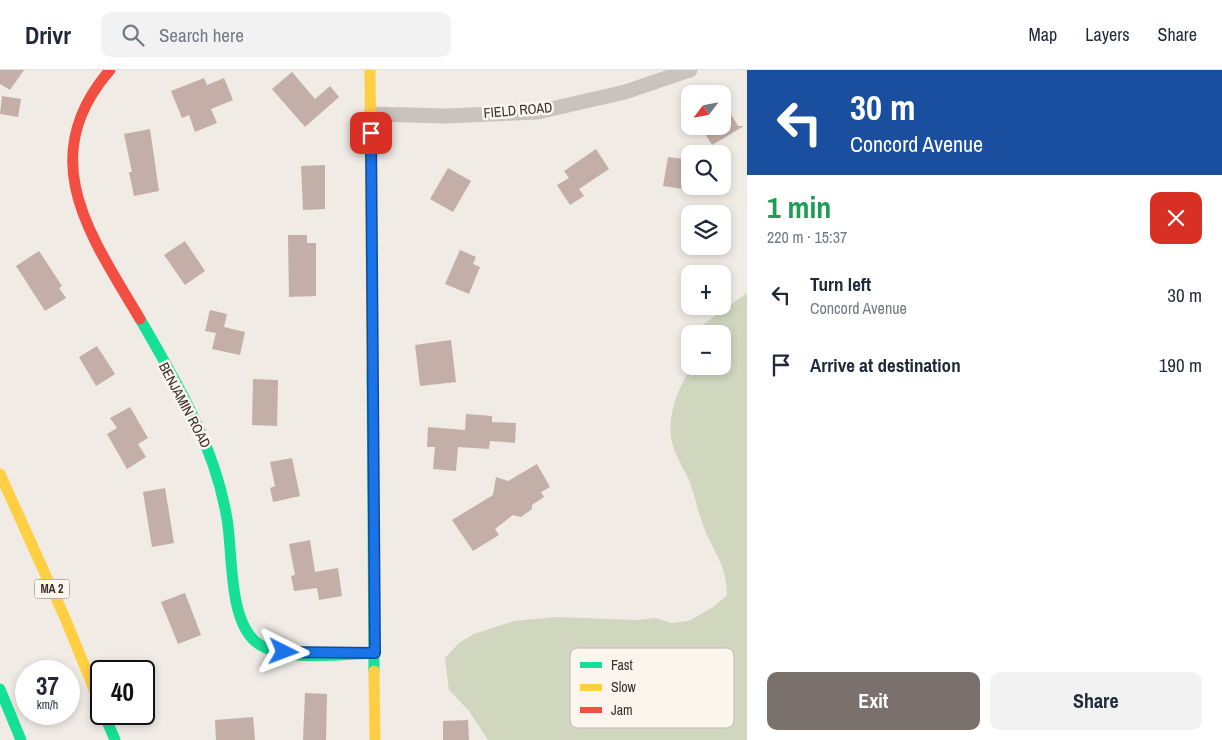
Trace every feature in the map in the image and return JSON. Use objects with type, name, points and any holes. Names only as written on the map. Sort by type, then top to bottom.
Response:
[{"type":"main road","name":"BENJAMIN ROAD","points":[[110,70],[94,90],[82,115],[75,140],[73,175],[76,195],[88,228],[175,382],[211,455],[228,529],[243,626],[256,642],[284,652],[375,653]]},
{"type":"main road","points":[[370,70],[375,653],[374,740]]},
{"type":"main road","name":"MA 2","points":[[0,474],[65,618],[90,679]]},
{"type":"main road","points":[[0,689],[21,740]]},
{"type":"main road","points":[[109,725],[115,740]]},
{"type":"street","name":"FIELD ROAD","points":[[371,114],[446,116],[538,112],[625,92],[690,70]]},
{"type":"green space","points":[[747,293],[747,740],[488,740],[469,711],[449,690],[445,658],[459,643],[474,634],[514,621],[555,617],[636,620],[656,618],[671,623],[689,621],[715,606],[727,595],[725,575],[704,528],[689,480],[679,461],[671,439],[671,417],[681,385],[687,375],[731,375],[731,325],[702,325],[716,315],[731,315],[731,304]]},
{"type":"building","points":[[0,70],[24,70],[10,90],[0,84]]},
{"type":"building","points":[[292,72],[315,99],[330,86],[339,97],[305,127],[272,89]]},
{"type":"building","points":[[204,78],[207,85],[224,78],[233,100],[211,109],[217,123],[195,132],[189,115],[182,118],[171,91]]},
{"type":"building","points":[[2,96],[21,99],[18,117],[0,114]]},
{"type":"building","points":[[731,115],[738,126],[744,126],[731,134]]},
{"type":"building","points":[[150,129],[159,191],[134,196],[129,172],[132,172],[124,134]]},
{"type":"building","points":[[706,135],[729,135],[712,145]]},
{"type":"building","points":[[596,149],[609,169],[579,189],[584,196],[570,205],[557,185],[569,178],[564,171]]},
{"type":"building","points":[[668,157],[681,159],[681,189],[663,186]]},
{"type":"building","points":[[325,165],[325,209],[303,210],[301,166]]},
{"type":"building","points":[[448,168],[471,181],[453,212],[430,199]]},
{"type":"building","points":[[288,235],[307,235],[307,243],[316,243],[316,296],[289,297]]},
{"type":"building","points":[[185,241],[205,271],[185,285],[164,255]]},
{"type":"building","points":[[460,250],[476,257],[473,264],[480,267],[469,294],[445,284]]},
{"type":"building","points":[[39,251],[62,286],[59,288],[66,298],[45,311],[16,266]]},
{"type":"building","points":[[210,310],[227,314],[224,327],[245,332],[240,355],[212,349],[216,333],[205,331]]},
{"type":"building","points":[[451,340],[456,382],[420,386],[415,345]]},
{"type":"building","points":[[97,346],[115,374],[96,386],[79,357]]},
{"type":"building","points":[[253,379],[278,380],[277,426],[252,425]]},
{"type":"building","points":[[130,407],[148,438],[138,444],[146,457],[127,469],[107,434],[117,428],[110,418]]},
{"type":"building","points":[[466,414],[492,416],[492,422],[516,423],[515,443],[490,441],[489,449],[458,447],[456,471],[433,469],[435,447],[427,447],[428,427],[465,430]]},
{"type":"building","points":[[292,458],[300,496],[273,502],[270,488],[275,486],[270,462]]},
{"type":"building","points":[[537,464],[550,487],[541,492],[544,497],[532,505],[532,509],[521,517],[513,515],[495,529],[499,535],[473,551],[452,520],[493,495],[496,477],[508,481]]},
{"type":"building","points":[[165,488],[174,543],[152,547],[143,492]]},
{"type":"building","points":[[310,540],[315,572],[338,568],[342,596],[319,600],[317,588],[294,591],[291,576],[295,575],[289,544]]},
{"type":"building","points":[[185,593],[201,635],[178,644],[161,602]]},
{"type":"building","points":[[305,693],[327,694],[326,740],[303,740]]},
{"type":"building","points":[[253,717],[255,740],[216,740],[215,720]]},
{"type":"building","points":[[468,720],[469,740],[443,740],[443,721]]},
{"type":"traffic: fast","points":[[140,319],[181,391],[214,466],[227,519],[236,602],[240,618],[247,632],[256,642],[267,649],[281,653],[313,656],[375,653]]},
{"type":"traffic: fast","points":[[372,371],[374,671]]},
{"type":"traffic: fast","points":[[0,689],[21,740]]},
{"type":"traffic: fast","points":[[109,725],[115,740]]},
{"type":"traffic: slow","points":[[370,70],[372,371]]},
{"type":"traffic: slow","points":[[0,474],[65,618],[90,679]]},
{"type":"traffic: slow","points":[[374,671],[375,740]]},
{"type":"traffic: jam","points":[[110,70],[87,103],[75,135],[73,166],[78,197],[89,227],[104,258],[140,319]]},
{"type":"route","points":[[284,652],[308,654],[375,653],[371,133]]}]
